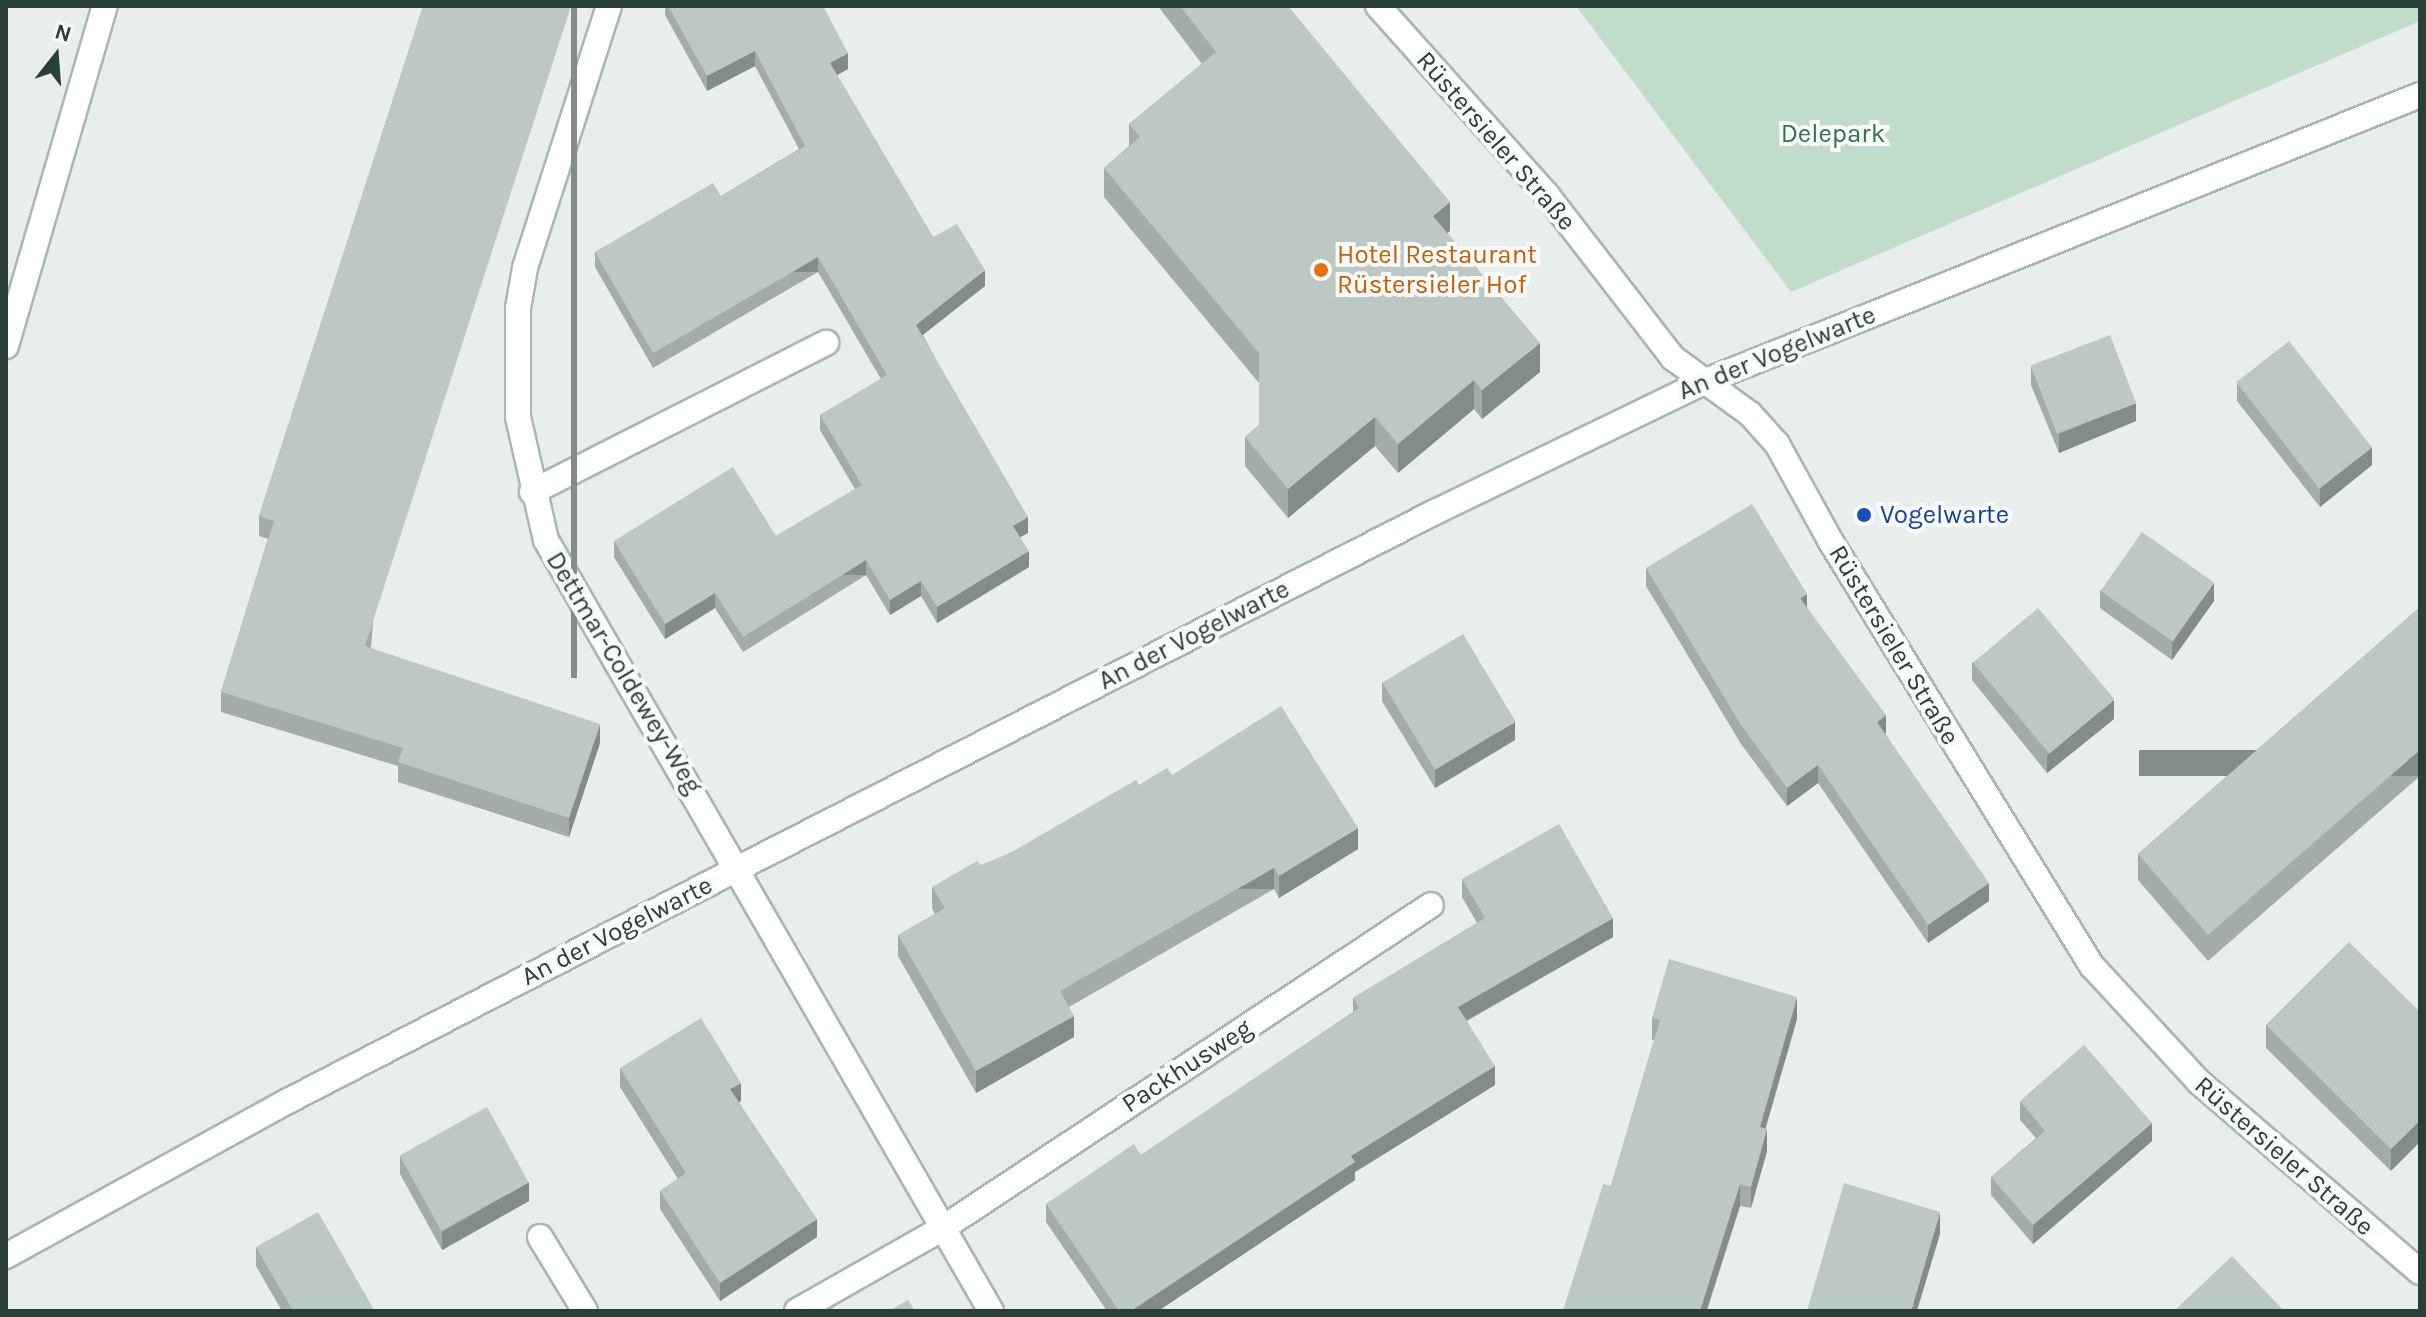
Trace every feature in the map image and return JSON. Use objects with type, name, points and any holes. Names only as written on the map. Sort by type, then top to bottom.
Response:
[{"type":"street","points":[[6,346],[105,6]]},
{"type":"street","name":"Dettmar-Coldewey-Weg","points":[[609,6],[525,268],[518,308],[518,417],[532,492],[546,540],[572,590],[737,869]]},
{"type":"street","name":"Rüstersieler Straße","points":[[1378,6],[1547,195],[1673,358],[1750,414],[1777,444],[1831,542],[2092,966],[2199,1082],[2420,1272]]},
{"type":"street","name":"An der Vogelwarte","points":[[6,1256],[288,1101],[737,869],[1433,513],[1706,381],[2420,95]]},
{"type":"street","points":[[532,492],[826,343]]},
{"type":"street","points":[[737,869],[991,1311]]},
{"type":"street","name":"Packhusweg","points":[[797,1311],[943,1228],[1431,905]]},
{"type":"street","points":[[540,1237],[585,1311]]},
{"type":"green space","name":"Delepark","points":[[1576,6],[2420,6],[2420,21],[1791,292]]},
{"type":"building","points":[[423,6],[571,6],[365,646],[600,724],[569,818],[398,762],[403,748],[221,692],[274,521],[259,516]]},
{"type":"building","points":[[668,6],[823,6],[848,53],[830,63],[933,237],[957,224],[985,270],[916,325],[1028,517],[1013,526],[1029,551],[937,607],[921,581],[890,600],[866,560],[743,637],[715,593],[665,624],[614,541],[733,467],[776,536],[862,485],[820,415],[887,375],[818,257],[653,353],[595,252],[713,183],[721,196],[805,146],[755,51],[707,76]]},
{"type":"building","points":[[1180,6],[1288,6],[1450,202],[1433,216],[1540,343],[1482,390],[1474,380],[1398,444],[1375,417],[1288,489],[1245,437],[1259,425],[1259,353],[1104,168],[1140,137],[1129,124],[1216,52]]},
{"type":"building","points":[[2110,335],[2136,403],[2057,434],[2031,365]]},
{"type":"building","points":[[2289,341],[2372,447],[2319,489],[2236,382]]},
{"type":"building","points":[[1752,504],[1807,594],[1800,598],[1886,715],[1877,722],[1989,883],[1928,925],[1818,765],[1787,788],[1741,725],[1646,568]]},
{"type":"building","points":[[2142,532],[2214,582],[2173,641],[2101,591]]},
{"type":"building","points":[[2420,607],[2420,750],[2208,935],[2138,854]]},
{"type":"building","points":[[2038,608],[2114,699],[2049,754],[1973,663]]},
{"type":"building","points":[[1463,634],[1516,721],[1435,770],[1382,682]]},
{"type":"building","points":[[1281,706],[1358,828],[1279,876],[1274,868],[1060,991],[1074,1016],[976,1071],[898,935],[945,908],[932,887],[977,861],[981,865],[1010,853],[1136,780],[1139,785],[1167,768],[1172,775]]},
{"type":"building","points":[[1559,824],[1613,918],[1458,1007],[1495,1066],[1351,1156],[1355,1162],[1131,1311],[1119,1311],[1046,1204],[1134,1144],[1141,1155],[1359,1008],[1353,998],[1485,918],[1462,879]]},
{"type":"building","points":[[2349,942],[2420,1012],[2420,1120],[2391,1149],[2266,1025]]},
{"type":"building","points":[[1669,959],[1797,997],[1760,1127],[1767,1129],[1751,1187],[1740,1184],[1700,1311],[1563,1311],[1603,1184],[1611,1186],[1660,1020],[1652,1018]]},
{"type":"building","points":[[701,1018],[741,1083],[730,1089],[817,1219],[720,1283],[660,1191],[686,1173],[620,1068]]},
{"type":"building","points":[[2084,1045],[2152,1123],[2033,1225],[1991,1177],[2045,1131],[2020,1101]]},
{"type":"building","points":[[487,1107],[529,1182],[441,1231],[400,1155]]},
{"type":"building","points":[[1844,1183],[1940,1212],[1911,1311],[1807,1311]]},
{"type":"building","points":[[318,1212],[373,1308],[367,1311],[293,1311],[256,1247]]},
{"type":"building","points":[[2232,1256],[2284,1311],[2174,1311]]},
{"type":"building","points":[[908,1300],[915,1311],[889,1311]]},
{"type":"place","name":"Hotel Restaurant Rüstersieler Hof","points":[[1321,270]]},
{"type":"place","name":"Vogelwarte","points":[[1864,515]]}]
